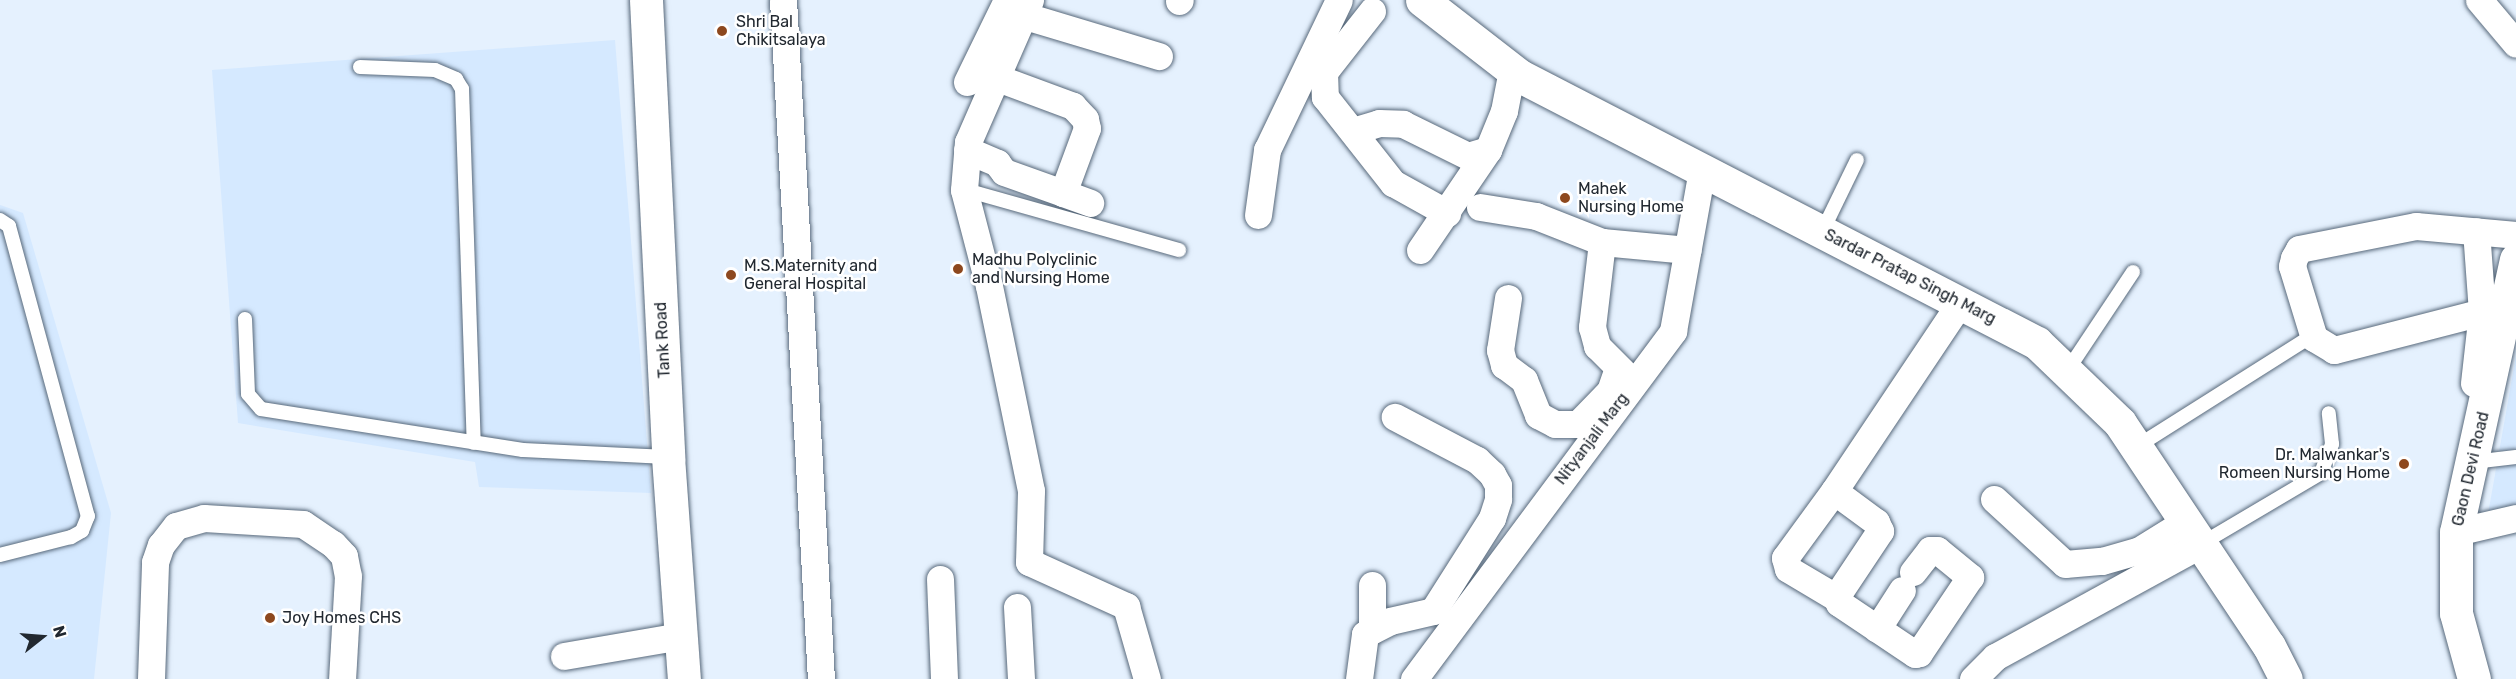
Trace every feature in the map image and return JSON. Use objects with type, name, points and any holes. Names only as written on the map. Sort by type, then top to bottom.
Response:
[{"type":"street","name":"Tank Road","points":[[646,0],[668,457],[684,679]]},
{"type":"street","points":[[783,0],[821,679]]},
{"type":"street","points":[[1258,214],[1268,150],[1339,0]]},
{"type":"street","name":"Sardar Pratap Singh Marg","points":[[1422,0],[1512,70],[2037,342],[2120,423],[2188,525],[2279,676]]},
{"type":"street","points":[[2479,0],[2516,44]]},
{"type":"street","points":[[1020,5],[1159,57]]},
{"type":"street","points":[[1020,5],[967,150],[970,192],[1031,491],[1029,562],[1126,606],[1147,679]]},
{"type":"street","points":[[967,82],[1020,5]]},
{"type":"street","points":[[1372,11],[1324,72],[1325,97],[1393,183],[1447,213]]},
{"type":"street","points":[[1420,250],[1488,150],[1504,111],[1512,70]]},
{"type":"street","points":[[995,77],[1073,106],[1085,119],[1087,128],[1063,193]]},
{"type":"street","points":[[1353,131],[1379,123],[1403,124],[1446,149],[1468,156],[1488,150]]},
{"type":"street","points":[[967,150],[997,163],[1004,172],[1090,203]]},
{"type":"street","name":"Nityanjali Marg","points":[[1414,679],[1626,376],[1673,331],[1702,170]]},
{"type":"street","points":[[1480,207],[1536,216],[1602,242],[1688,250]]},
{"type":"street","points":[[2482,312],[2334,350],[2314,338],[2292,266],[2299,249],[2416,226],[2516,236]]},
{"type":"street","points":[[2476,231],[2482,312],[2482,369]]},
{"type":"street","points":[[1508,298],[1500,350],[1504,366],[1524,380],[1538,415],[1555,424],[1578,424],[1626,376],[1597,346],[1592,327],[1602,242]]},
{"type":"street","name":"Gaon Devi Road","points":[[2474,679],[2456,613],[2456,532],[2473,462],[2482,369],[2516,260]]},
{"type":"street","points":[[1877,629],[1907,581],[1930,550],[1937,550],[1970,577],[1919,653],[1910,652],[1877,629],[1837,598],[1788,569],[1785,558],[1834,491],[1960,303]]},
{"type":"street","points":[[1359,679],[1362,643],[1372,630],[1390,621],[1433,612],[1492,518],[1498,499],[1498,485],[1492,474],[1477,460],[1395,417]]},
{"type":"street","points":[[1834,491],[1876,522],[1880,531],[1837,598]]},
{"type":"street","points":[[1994,499],[2065,564],[2102,561],[2138,550],[2188,525]]},
{"type":"street","points":[[151,679],[155,562],[161,545],[176,526],[204,518],[303,524],[315,529],[344,556],[348,576],[342,679]]},
{"type":"street","points":[[2456,532],[2516,518]]},
{"type":"street","points":[[2128,536],[2188,525]]},
{"type":"street","points":[[1973,679],[1995,657],[2188,525]]},
{"type":"street","points":[[940,579],[944,679]]},
{"type":"street","points":[[1372,585],[1372,630]]},
{"type":"street","points":[[1017,607],[1021,679]]},
{"type":"street","points":[[564,656],[681,636]]},
{"type":"lane","points":[[360,67],[435,70],[456,79],[462,89],[474,443]]},
{"type":"lane","points":[[1822,231],[1857,160]]},
{"type":"lane","points":[[970,192],[1179,250]]},
{"type":"lane","points":[[0,220],[9,226],[88,516],[82,531],[71,537],[0,555]]},
{"type":"lane","points":[[2067,371],[2133,272]]},
{"type":"lane","points":[[245,319],[248,394],[261,409],[523,450],[668,457]]},
{"type":"lane","points":[[2136,447],[2305,339]]},
{"type":"lane","points":[[2188,525],[2321,473],[2332,444],[2329,413]]},
{"type":"lane","points":[[2473,462],[2516,457]]},
{"type":"shaded area","points":[[615,40],[651,493],[479,487],[475,462],[238,423],[212,70]]},
{"type":"shaded area","points":[[0,205],[23,213],[111,513],[94,679],[0,679]]},
{"type":"shaded area","points":[[2516,356],[2516,509],[2488,514]]},
{"type":"place","name":"Shri Bal Chikitsalaya","points":[[722,31]]},
{"type":"place","name":"Mahek Nursing Home","points":[[1565,198]]},
{"type":"place","name":"Madhu Polyclinic and Nursing Home","points":[[958,269]]},
{"type":"place","name":"M.S.Maternity and General Hospital","points":[[731,275]]},
{"type":"place","name":"Dr. Malwankar's Romeen Nursing Home","points":[[2404,464]]},
{"type":"place","name":"Joy Homes CHS","points":[[270,618]]}]
